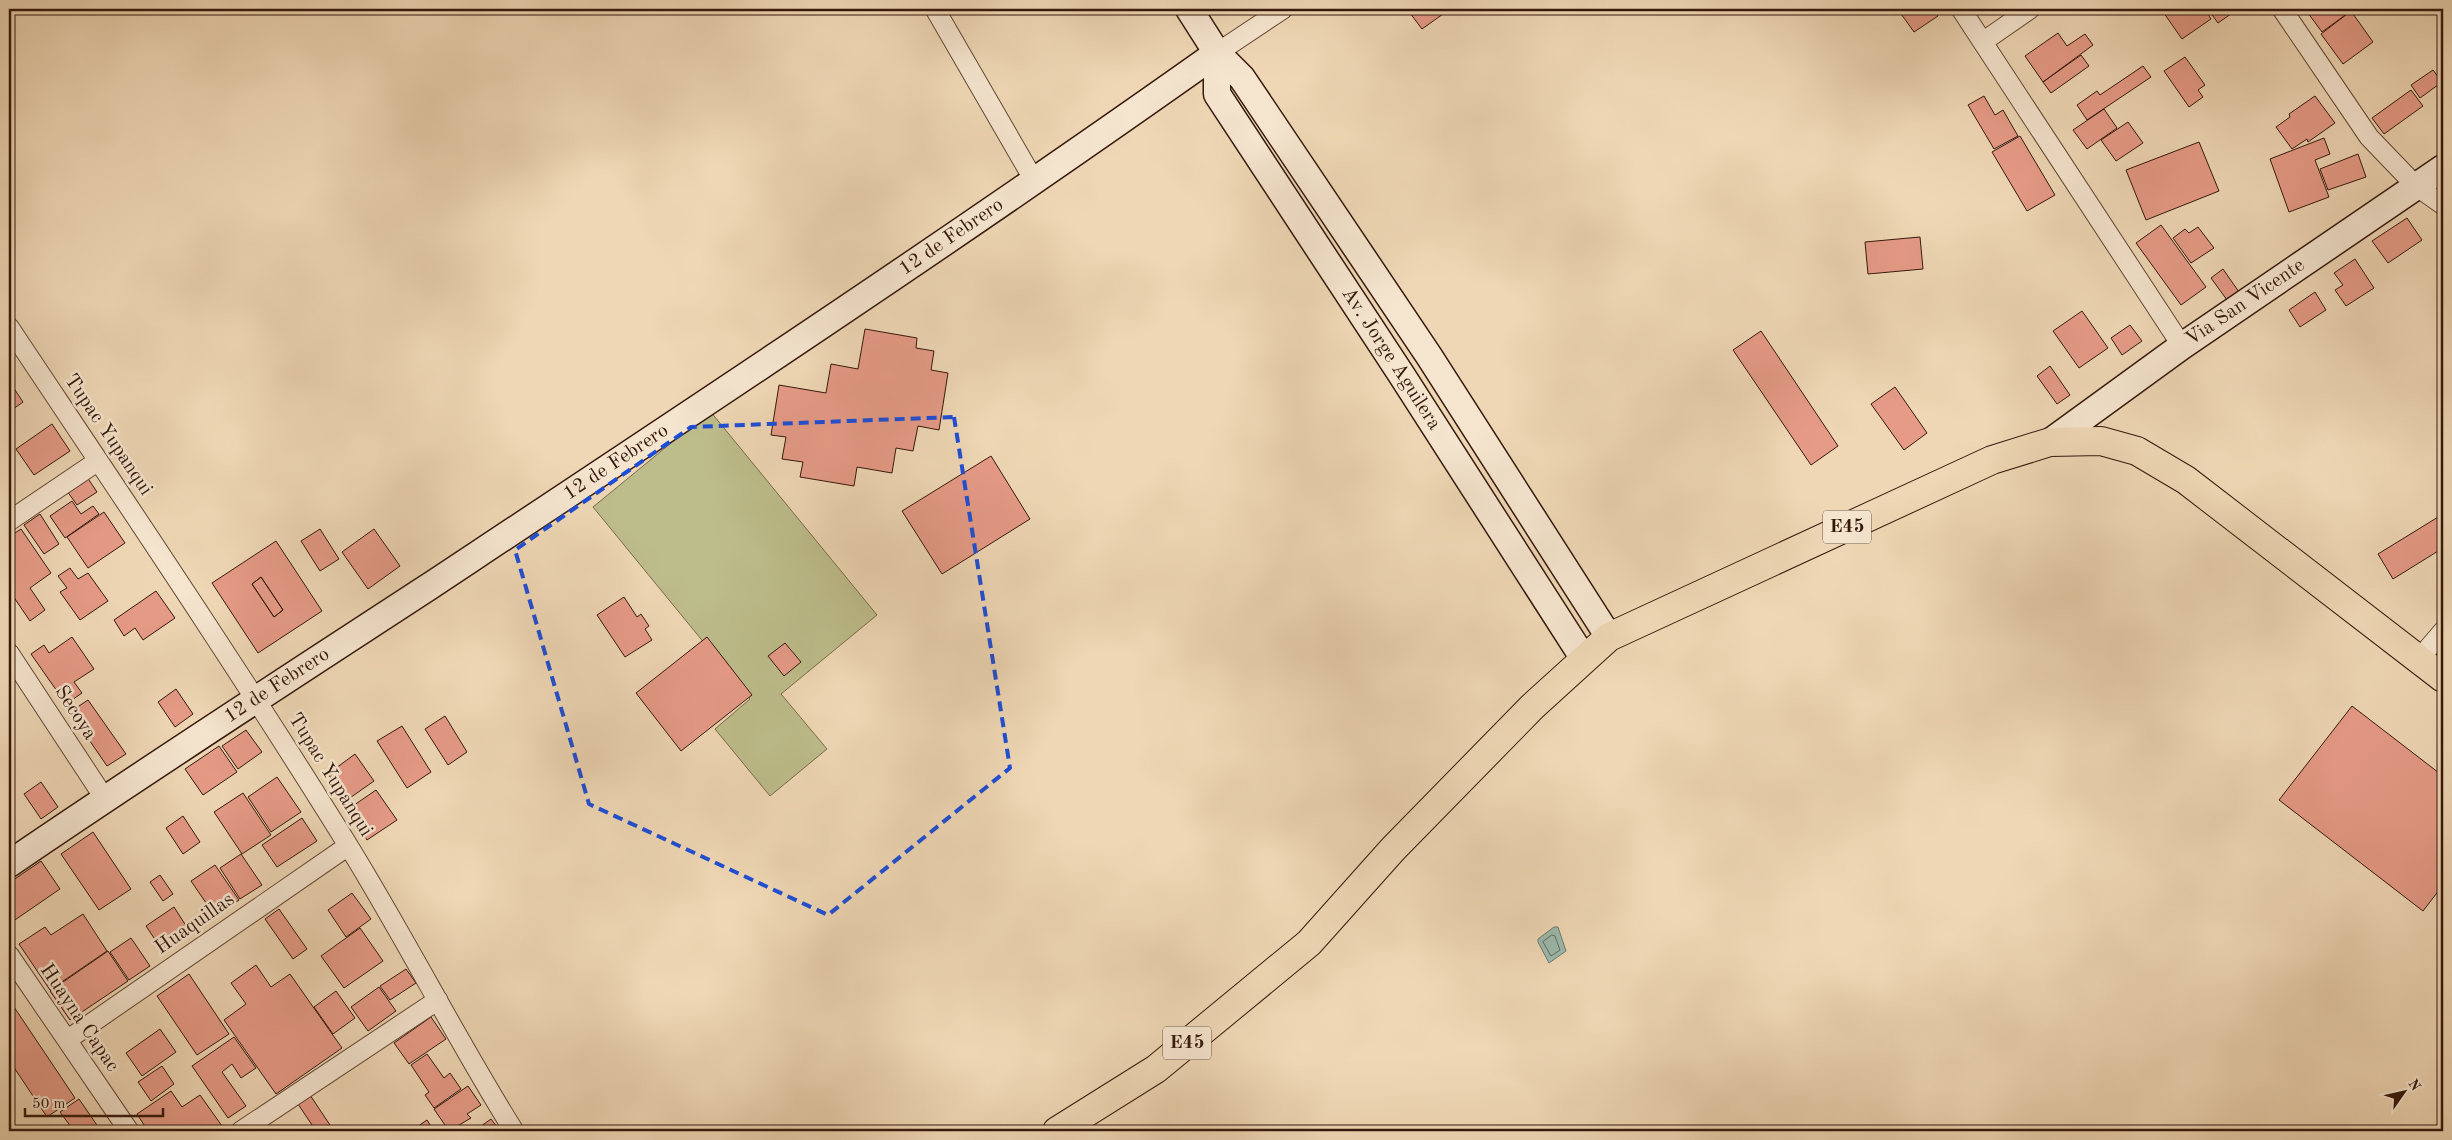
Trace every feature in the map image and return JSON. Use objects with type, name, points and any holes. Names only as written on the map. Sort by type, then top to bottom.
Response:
[{"type":"main road","name":"E45","points":[[1057,1131],[1156,1069],[1309,943],[1393,848],[1532,707],[1609,637],[1992,460],[2050,442],[2101,442],[2137,450],[2186,480],[2443,678]]},
{"type":"street","points":[[935,9],[1035,182]]},
{"type":"street","name":"Av. Jorge Aguilera","points":[[1188,9],[1217,53],[1248,86],[1429,356],[1609,637]]},
{"type":"street","points":[[1217,53],[1283,9]]},
{"type":"street","points":[[1961,9],[1984,41],[2182,346]]},
{"type":"street","points":[[1984,41],[2030,9]]},
{"type":"street","points":[[2282,9],[2369,137],[2416,186],[2443,206]]},
{"type":"street","name":"12 de Febrero","points":[[9,864],[104,799],[436,582],[1035,182],[1217,53]]},
{"type":"street","name":"Av. Jorge Aguilera","points":[[1217,53],[1217,94],[1401,374],[1584,659]]},
{"type":"street","name":"Via San Vicente","points":[[2050,442],[2182,346],[2443,168]]},
{"type":"street","name":"Tupac Yupanqui","points":[[9,328],[256,698],[348,846],[438,1000],[474,1068],[514,1131]]},
{"type":"street","points":[[9,521],[98,461]]},
{"type":"street","points":[[2419,659],[2443,631]]},
{"type":"street","name":"Secoya","points":[[9,652],[104,799]]},
{"type":"street","name":"Huaquillas","points":[[67,1040],[348,846]]},
{"type":"street","name":"Huayna Capac","points":[[9,955],[129,1131]]},
{"type":"street","points":[[241,1131],[438,1000]]},
{"type":"highlighted area","points":[[954,417],[1010,768],[828,915],[589,804],[515,550],[691,427]]},
{"type":"green space","points":[[710,411],[877,615],[781,694],[827,749],[770,796],[715,729],[750,699],[593,507]]},
{"type":"water","points":[[1554,927],[1558,927],[1566,951],[1549,963],[1538,939]]},
{"type":"building","points":[[1407,9],[1450,9],[1422,29]]},
{"type":"building","points":[[1902,9],[1933,9],[1938,16],[1914,32],[1899,11]]},
{"type":"building","points":[[2161,9],[2205,9],[2211,19],[2182,39]]},
{"type":"building","points":[[2208,9],[2238,9],[2218,23]]},
{"type":"building","points":[[2305,9],[2345,9],[2348,13],[2322,32]]},
{"type":"building","points":[[2351,11],[2373,42],[2343,64],[2321,34]]},
{"type":"building","points":[[2058,33],[2067,46],[2085,34],[2093,45],[2043,82],[2025,56]]},
{"type":"building","points":[[2081,55],[2089,66],[2051,93],[2043,82]]},
{"type":"building","points":[[2185,57],[2205,85],[2198,90],[2203,97],[2189,107],[2164,71]]},
{"type":"building","points":[[2143,66],[2151,77],[2087,120],[2077,105],[2097,91],[2100,95]]},
{"type":"building","points":[[2433,70],[2442,82],[2420,98],[2411,85]]},
{"type":"building","points":[[2443,70],[2443,83],[2437,74]]},
{"type":"building","points":[[2411,90],[2423,106],[2384,134],[2372,118]]},
{"type":"building","points":[[1984,96],[1995,115],[2003,110],[2018,136],[1994,149],[1968,105]]},
{"type":"building","points":[[2315,96],[2335,123],[2308,142],[2307,139],[2292,149],[2276,127],[2290,117],[2289,114]]},
{"type":"building","points":[[2104,109],[2117,128],[2087,149],[2073,130]]},
{"type":"building","points":[[2128,122],[2143,143],[2116,161],[2101,140]]},
{"type":"building","points":[[2020,136],[2055,195],[2027,211],[1992,152]]},
{"type":"building","points":[[2324,138],[2330,154],[2315,160],[2329,197],[2289,212],[2270,159]]},
{"type":"building","points":[[2199,142],[2219,191],[2146,220],[2126,170]]},
{"type":"building","points":[[2358,154],[2366,177],[2328,190],[2320,169]]},
{"type":"building","points":[[2407,218],[2422,240],[2388,263],[2372,241]]},
{"type":"building","points":[[2161,225],[2206,287],[2181,305],[2136,243]]},
{"type":"building","points":[[2198,227],[2214,248],[2191,263],[2173,238],[2185,229],[2189,233]]},
{"type":"building","points":[[1920,237],[1923,269],[1868,274],[1865,242]]},
{"type":"building","points":[[2355,259],[2374,288],[2346,306],[2335,290],[2343,285],[2334,273]]},
{"type":"building","points":[[2223,269],[2239,292],[2227,300],[2211,278]]},
{"type":"building","points":[[2315,292],[2326,310],[2300,327],[2289,310]]},
{"type":"building","points":[[2082,311],[2108,348],[2079,368],[2053,331]]},
{"type":"building","points":[[2130,325],[2142,341],[2122,355],[2111,338]]},
{"type":"building","points":[[865,329],[917,338],[916,348],[934,351],[931,370],[948,373],[939,430],[918,426],[913,451],[896,448],[892,473],[857,467],[854,486],[800,477],[803,462],[782,459],[786,437],[771,435],[779,385],[826,393],[831,364],[858,369]]},
{"type":"building","points":[[1761,331],[1838,446],[1811,465],[1733,350]]},
{"type":"building","points":[[2050,366],[2070,395],[2057,404],[2037,376]]},
{"type":"building","points":[[9,381],[23,402],[9,412]]},
{"type":"building","points":[[1895,387],[1927,433],[1904,450],[1871,404]]},
{"type":"building","points":[[52,424],[70,451],[34,475],[16,449]]},
{"type":"building","points":[[991,456],[1030,519],[942,574],[902,511]]},
{"type":"building","points":[[87,477],[97,492],[77,505],[67,491]]},
{"type":"building","points":[[72,501],[81,514],[93,506],[99,514],[65,538],[50,516]]},
{"type":"building","points":[[104,512],[125,543],[88,568],[67,537]]},
{"type":"building","points":[[40,514],[59,544],[44,554],[24,525]]},
{"type":"building","points":[[2443,514],[2443,548],[2393,579],[2378,554]]},
{"type":"building","points":[[21,529],[51,573],[30,588],[45,610],[30,621],[13,596],[9,599],[9,537]]},
{"type":"building","points":[[320,529],[339,559],[320,571],[301,541]]},
{"type":"building","points":[[374,529],[400,566],[368,589],[342,552]]},
{"type":"building","points":[[276,541],[322,611],[258,653],[212,583]],"holes":[[[261,577],[283,610],[274,617],[252,584]]]},
{"type":"building","points":[[70,568],[78,579],[88,573],[108,601],[80,620],[60,592],[67,588],[58,576]]},
{"type":"building","points":[[261,577],[283,610],[274,617],[252,584]]},
{"type":"building","points":[[156,591],[175,618],[143,640],[135,628],[124,636],[114,620]]},
{"type":"building","points":[[624,597],[637,617],[641,614],[649,626],[645,629],[652,640],[625,657],[597,615]]},
{"type":"building","points":[[72,637],[94,669],[74,682],[82,693],[66,704],[31,654],[44,645],[49,653]]},
{"type":"building","points":[[707,637],[752,695],[681,751],[636,693]]},
{"type":"building","points":[[785,643],[801,662],[784,676],[768,656]]},
{"type":"building","points":[[176,689],[193,714],[175,727],[158,702]]},
{"type":"building","points":[[88,700],[126,754],[107,766],[70,712]]},
{"type":"building","points":[[2352,706],[2443,776],[2443,885],[2423,911],[2279,800]]},
{"type":"building","points":[[445,716],[467,752],[448,765],[425,729]]},
{"type":"building","points":[[402,726],[431,772],[407,788],[377,741]]},
{"type":"building","points":[[246,730],[262,752],[238,769],[222,746]]},
{"type":"building","points":[[219,746],[237,772],[203,795],[185,769]]},
{"type":"building","points":[[355,754],[374,781],[347,800],[328,774]]},
{"type":"building","points":[[277,777],[301,812],[271,832],[248,797]]},
{"type":"building","points":[[41,782],[58,807],[41,819],[24,794]]},
{"type":"building","points":[[376,790],[397,820],[367,840],[347,810]]},
{"type":"building","points":[[243,793],[271,835],[242,854],[214,812]]},
{"type":"building","points":[[183,816],[200,842],[183,854],[166,828]]},
{"type":"building","points":[[302,818],[317,841],[277,867],[262,845]]},
{"type":"building","points":[[93,832],[131,889],[99,910],[61,854]]},
{"type":"building","points":[[241,854],[262,885],[240,899],[220,868]]},
{"type":"building","points":[[41,861],[60,889],[9,924],[9,883]]},
{"type":"building","points":[[215,865],[239,900],[215,916],[191,881]]},
{"type":"building","points":[[160,875],[173,894],[163,901],[150,882]]},
{"type":"building","points":[[352,893],[371,919],[346,937],[328,910]]},
{"type":"building","points":[[174,907],[190,932],[162,950],[146,926]]},
{"type":"building","points":[[279,909],[307,949],[293,959],[265,919]]},
{"type":"building","points":[[83,914],[107,951],[50,990],[19,944],[45,927],[51,935]]},
{"type":"building","points":[[360,928],[383,961],[344,988],[321,956]]},
{"type":"building","points":[[131,938],[150,966],[129,980],[110,952]]},
{"type":"building","points":[[108,951],[128,981],[70,1020],[50,991]]},
{"type":"building","points":[[256,965],[271,987],[290,974],[342,1048],[276,1094],[224,1020],[246,1004],[231,983]]},
{"type":"building","points":[[406,969],[416,983],[390,1000],[380,986]]},
{"type":"building","points":[[189,974],[229,1034],[197,1055],[157,996]]},
{"type":"building","points":[[379,987],[396,1011],[368,1031],[351,1007]]},
{"type":"building","points":[[336,991],[355,1018],[333,1034],[314,1007]]},
{"type":"building","points":[[14,1007],[75,1098],[47,1117],[9,1060],[9,1011]]},
{"type":"building","points":[[431,1017],[446,1039],[409,1064],[394,1043]]},
{"type":"building","points":[[160,1029],[176,1052],[142,1076],[126,1053]]},
{"type":"building","points":[[234,1037],[256,1068],[241,1078],[232,1064],[222,1072],[246,1106],[228,1118],[192,1066]]},
{"type":"building","points":[[427,1054],[444,1078],[450,1073],[461,1089],[434,1108],[425,1095],[429,1092],[411,1065]]},
{"type":"building","points":[[162,1066],[174,1084],[151,1101],[138,1082]]},
{"type":"building","points":[[468,1086],[481,1105],[467,1114],[471,1118],[449,1131],[434,1109]]},
{"type":"building","points":[[171,1091],[182,1107],[200,1095],[222,1126],[215,1131],[148,1131],[137,1114]]},
{"type":"building","points":[[310,1095],[334,1131],[316,1131],[298,1104]]},
{"type":"building","points":[[79,1099],[101,1131],[74,1131],[60,1112]]},
{"type":"building","points":[[491,1119],[500,1131],[474,1131]]},
{"type":"building","points":[[427,1120],[434,1131],[411,1131]]}]
